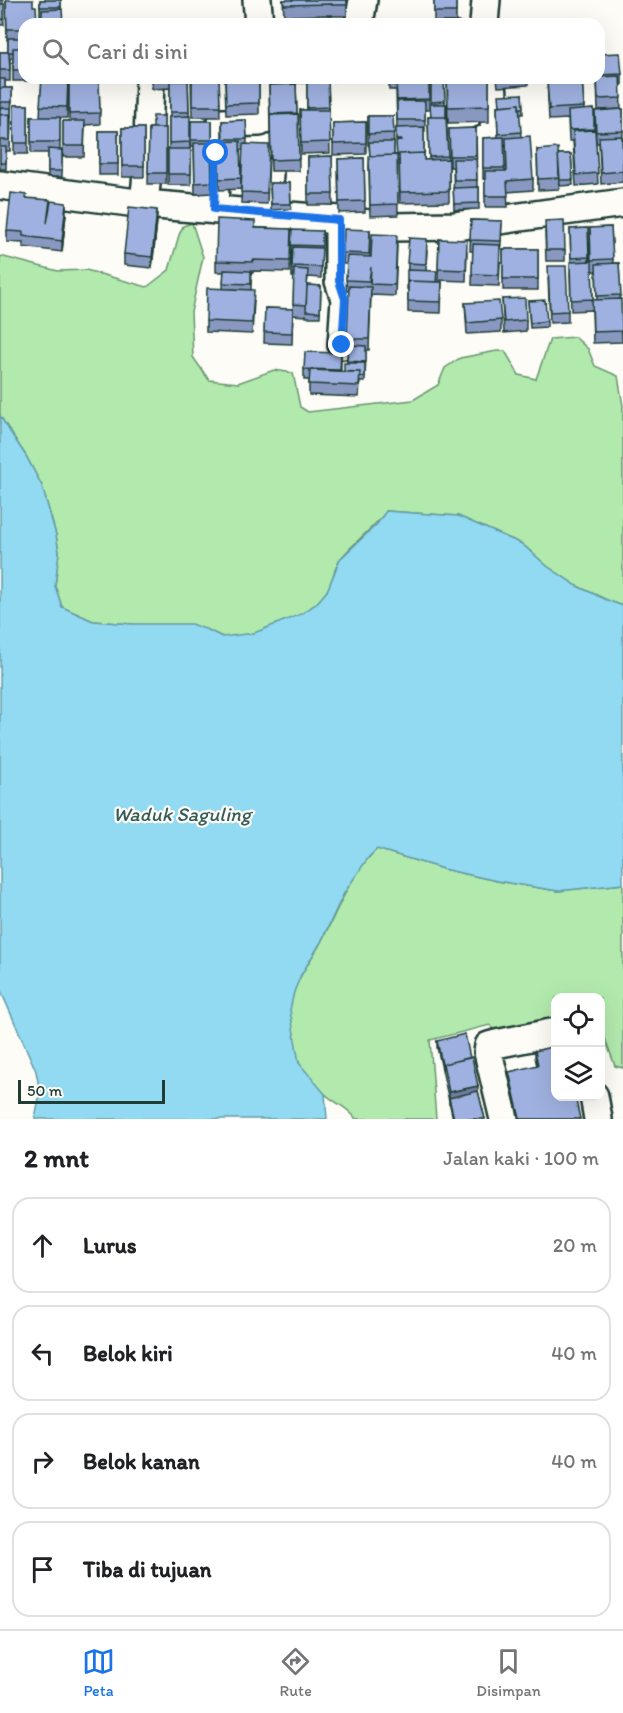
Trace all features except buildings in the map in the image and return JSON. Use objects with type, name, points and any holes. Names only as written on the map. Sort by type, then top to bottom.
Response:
[{"type":"street","points":[[257,0],[258,18]]},
{"type":"street","points":[[360,18],[363,0]]},
{"type":"street","points":[[484,18],[486,0]]},
{"type":"street","points":[[144,204],[150,84]]},
{"type":"street","points":[[214,209],[216,153],[220,148],[220,126],[222,123],[260,122],[264,119],[262,84]]},
{"type":"street","points":[[485,222],[481,141],[495,135],[492,84]]},
{"type":"street","points":[[267,213],[269,173]]},
{"type":"street","points":[[0,184],[144,204],[267,213],[393,227],[455,226],[623,203]]},
{"type":"street","points":[[339,220],[339,281],[345,299],[342,345]]},
{"type":"street","points":[[504,1119],[488,1052],[489,1046],[551,1033]]},
{"type":"street","points":[[595,1101],[598,1119]]},
{"type":"green space","points":[[192,223],[203,257],[191,312],[193,357],[209,380],[238,383],[274,370],[293,373],[300,407],[308,412],[413,400],[438,385],[445,368],[460,358],[497,351],[505,351],[519,375],[536,379],[550,339],[575,337],[588,349],[595,366],[618,376],[623,406],[623,606],[577,586],[547,566],[522,544],[458,516],[387,511],[342,557],[327,591],[319,601],[308,610],[266,630],[223,637],[208,630],[93,621],[62,607],[55,586],[59,552],[42,486],[0,416],[0,256],[58,271],[86,270],[147,287],[169,270],[183,226]]},
{"type":"green space","points":[[377,849],[443,869],[558,891],[623,884],[623,1068],[615,1066],[605,1038],[605,993],[551,993],[551,1022],[496,1033],[490,1025],[430,1040],[436,1119],[356,1119],[321,1090],[300,1065],[290,1011],[293,994],[301,976],[345,894],[367,859]]},
{"type":"water","name":"Waduk Saguling","points":[[0,416],[42,486],[59,552],[55,586],[62,607],[93,621],[132,624],[191,624],[222,637],[254,633],[301,614],[316,604],[327,591],[340,559],[377,524],[386,511],[458,516],[522,544],[547,566],[577,586],[623,606],[623,884],[558,891],[443,869],[377,849],[368,858],[344,893],[321,942],[301,975],[290,1010],[299,1063],[325,1094],[327,1119],[35,1119],[40,1093],[36,1071],[0,989]]},
{"type":"route","points":[[216,153],[214,209],[339,220],[339,281],[345,299],[342,345]]}]
